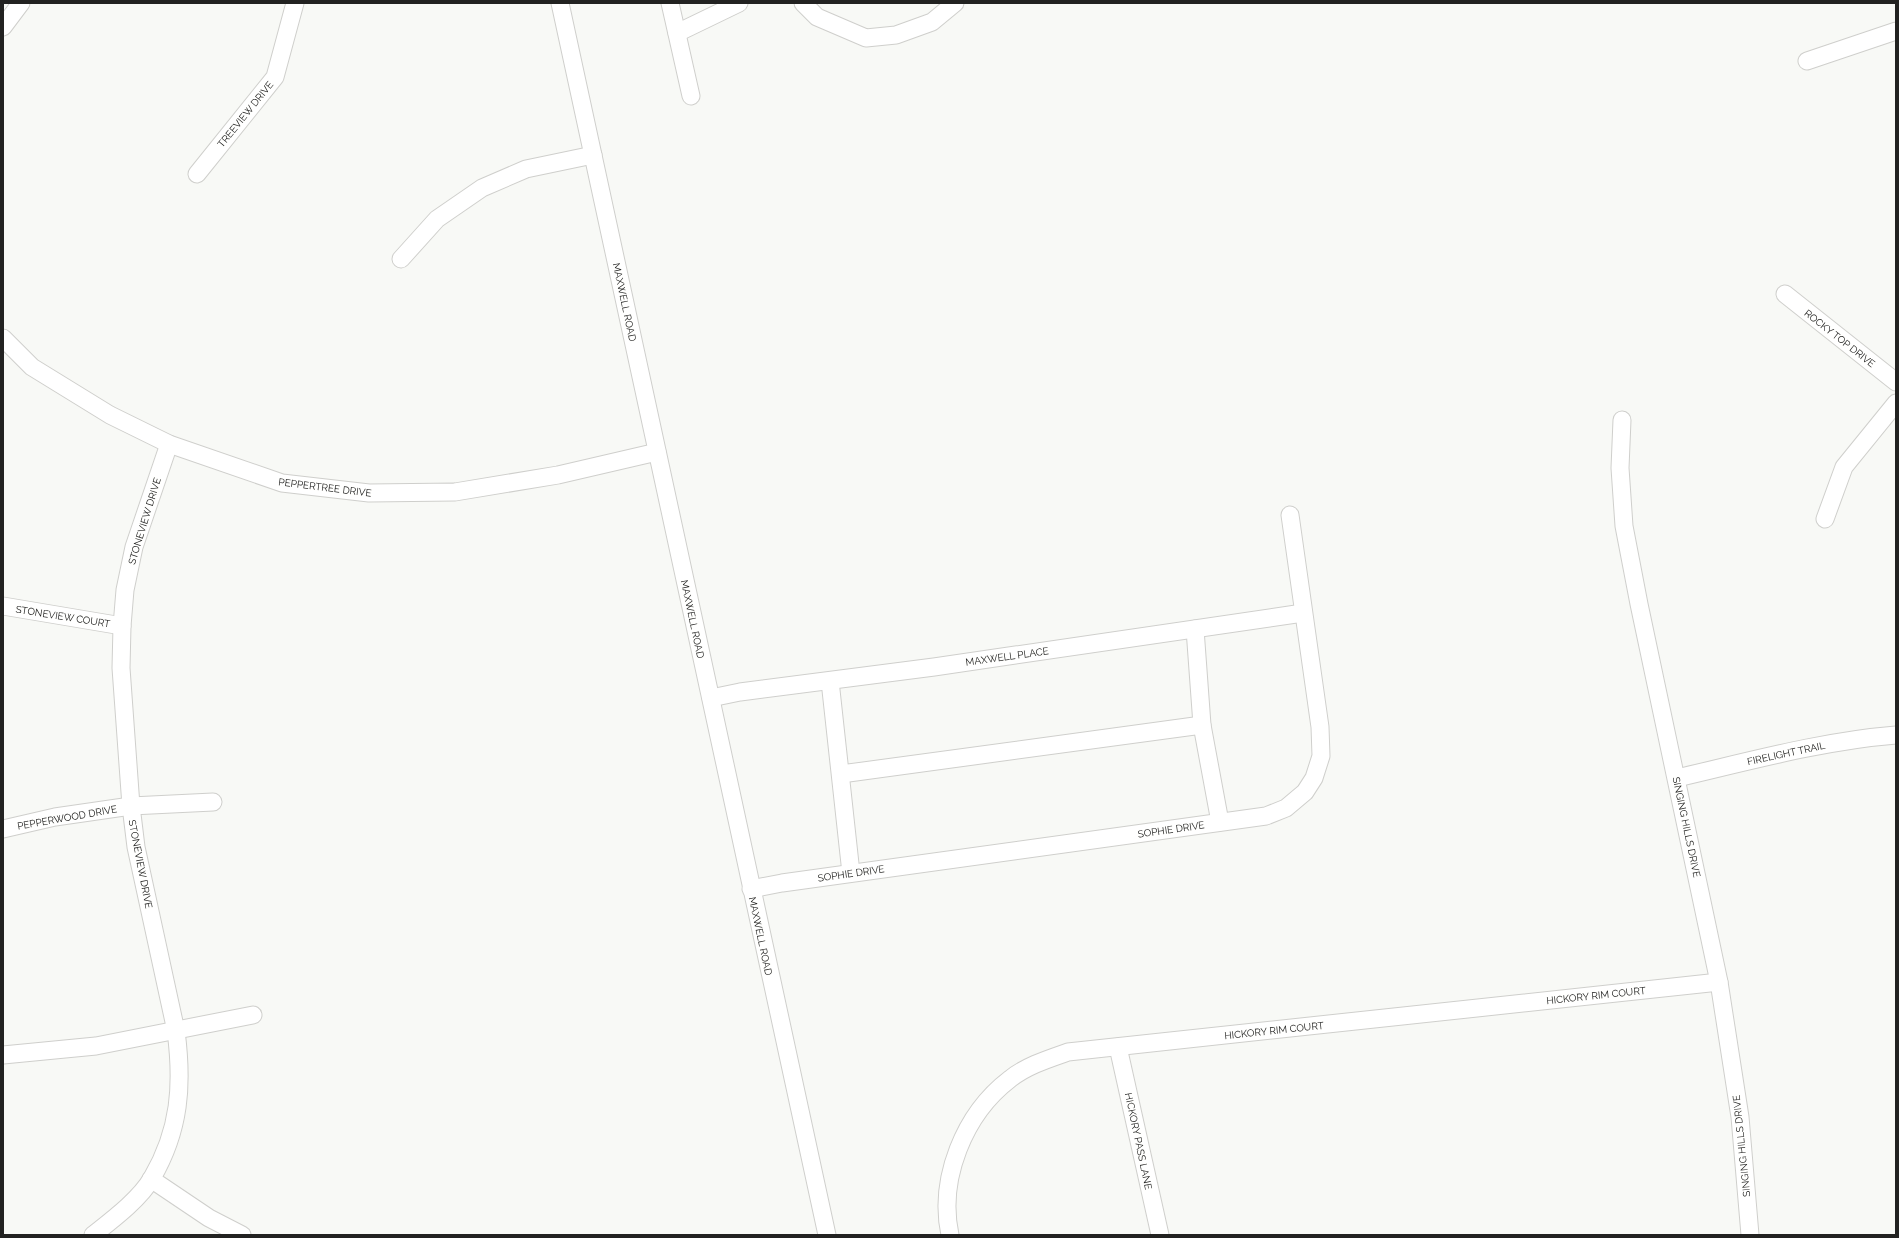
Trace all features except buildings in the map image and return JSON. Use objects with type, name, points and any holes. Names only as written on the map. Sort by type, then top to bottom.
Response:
[{"type":"street","points":[[3,27],[21,3]]},
{"type":"street","name":"TREEVIEW DRIVE","points":[[197,174],[275,77],[295,3]]},
{"type":"street","name":"MAXWELL ROAD","points":[[560,3],[827,1235]]},
{"type":"street","points":[[670,3],[691,96]]},
{"type":"street","points":[[676,33],[739,3]]},
{"type":"street","points":[[803,3],[817,17],[866,38],[896,35],[932,22],[955,3]]},
{"type":"street","points":[[1807,61],[1896,31]]},
{"type":"street","points":[[401,259],[437,219],[482,188],[526,169],[593,155]]},
{"type":"street","name":"ROCKY TOP DRIVE","points":[[1785,294],[1896,382]]},
{"type":"street","name":"PEPPERTREE DRIVE","points":[[3,338],[32,366],[110,415],[169,444],[282,483],[370,493],[455,492],[558,474],[657,452]]},
{"type":"street","points":[[1825,519],[1844,467],[1896,403]]},
{"type":"street","name":"SINGING HILLS DRIVE","points":[[1622,420],[1620,468],[1624,526],[1639,604],[1719,982],[1740,1117],[1750,1235]]},
{"type":"street","name":"STONEVIEW DRIVE","points":[[93,1235],[132,1201],[151,1179],[175,1123],[180,1093],[180,1059],[176,1031],[136,847],[131,806],[121,668],[125,590],[134,547],[169,444]]},
{"type":"street","name":"SOPHIE DRIVE","points":[[751,889],[851,873],[1266,816],[1286,808],[1305,792],[1314,778],[1321,756],[1320,727],[1290,515]]},
{"type":"street","name":"STONEVIEW COURT","points":[[3,606],[122,626]]},
{"type":"street","name":"MAXWELL PLACE","points":[[711,698],[740,692],[830,681],[1303,613]]},
{"type":"street","points":[[1195,629],[1202,725],[1220,822]]},
{"type":"street","points":[[830,681],[851,873]]},
{"type":"street","points":[[841,774],[1202,725]]},
{"type":"street","name":"FIRELIGHT TRAIL","points":[[1677,778],[1803,749],[1865,738],[1896,735]]},
{"type":"street","name":"PEPPERWOOD DRIVE","points":[[3,829],[55,817],[131,806],[213,802]]},
{"type":"street","name":"HICKORY RIM COURT","points":[[950,1235],[947,1192],[954,1160],[968,1128],[988,1099],[1010,1079],[1041,1061],[1068,1052],[1719,982]]},
{"type":"street","points":[[3,1054],[96,1046],[252,1015]]},
{"type":"street","name":"HICKORY PASS LANE","points":[[1118,1047],[1160,1235]]},
{"type":"street","points":[[151,1179],[209,1218],[242,1235]]}]
